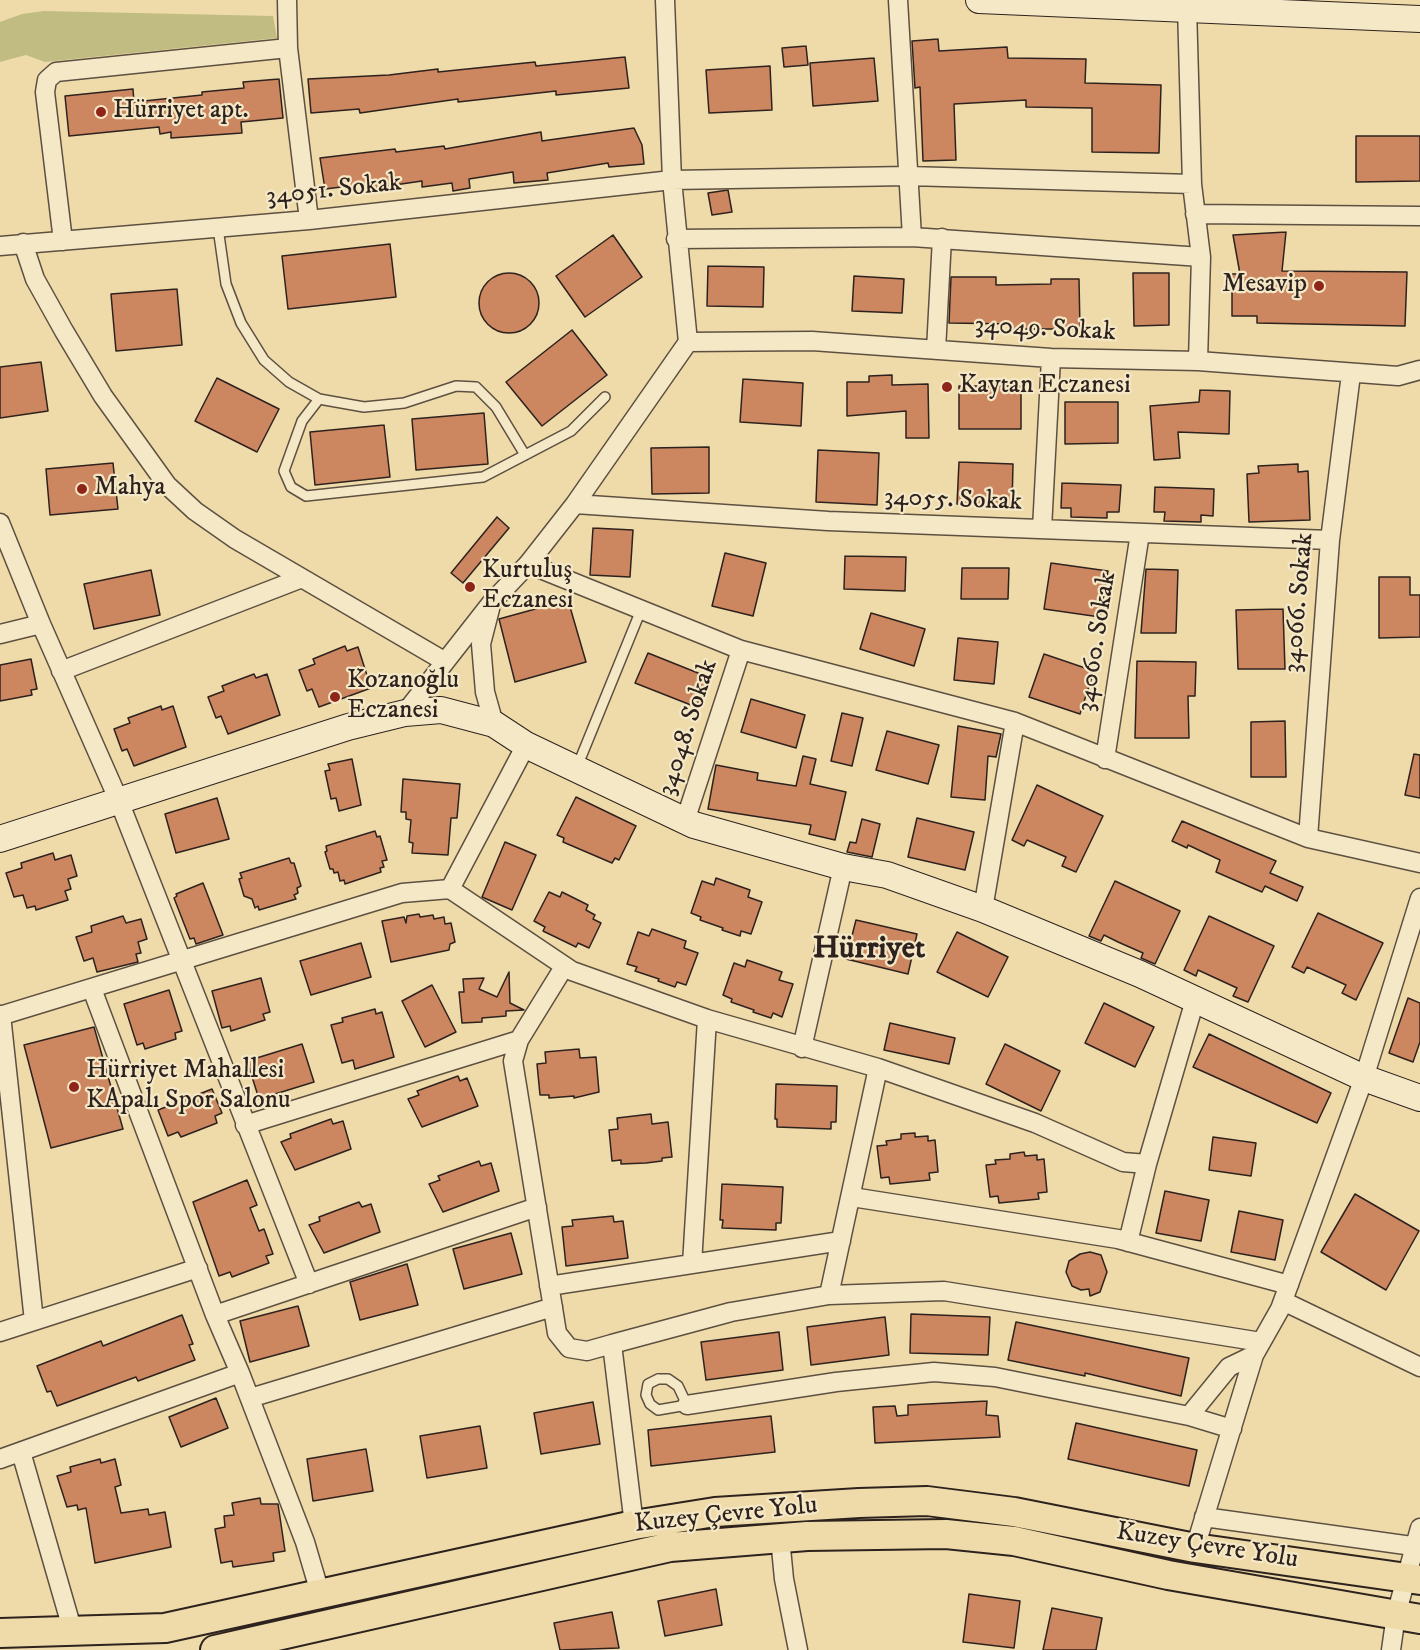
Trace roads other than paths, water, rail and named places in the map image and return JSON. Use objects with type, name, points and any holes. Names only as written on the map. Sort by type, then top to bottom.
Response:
[{"type":"main road","name":"Kuzey Çevre Yolu","points":[[0,1633],[165,1628],[634,1525],[715,1512],[927,1501],[1014,1512],[1195,1548],[1413,1579]]},
{"type":"main road","name":"Kuzey Çevre Yolu","points":[[215,1650],[670,1546],[780,1538],[946,1534],[1014,1541],[1168,1575],[1408,1617]]},
{"type":"street","points":[[287,0],[288,48],[309,220]]},
{"type":"street","points":[[405,713],[444,661],[492,602],[528,564],[575,504],[688,342],[676,239],[672,180],[665,0]]},
{"type":"street","points":[[898,0],[912,237]]},
{"type":"street","points":[[979,0],[1420,19]]},
{"type":"street","points":[[1187,8],[1192,184],[1201,257],[1198,361]]},
{"type":"street","points":[[63,241],[45,92],[47,80],[56,72],[288,48]]},
{"type":"street","name":"34051. Sokak","points":[[0,246],[309,220],[672,180],[908,176],[1192,184]]},
{"type":"street","points":[[1195,214],[1420,216]]},
{"type":"street","points":[[676,239],[942,238],[1201,257]]},
{"type":"street","points":[[936,350],[942,238]]},
{"type":"street","points":[[23,243],[34,279],[64,331],[103,396],[167,485],[195,511],[235,539],[444,661]]},
{"type":"street","name":"34049. Sokak","points":[[688,342],[812,341],[1051,358],[1198,361],[1398,376]]},
{"type":"street","points":[[1041,529],[1051,358]]},
{"type":"street","points":[[1398,376],[1420,370]]},
{"type":"street","name":"34066. Sokak","points":[[1308,838],[1330,540],[1351,374]]},
{"type":"street","points":[[1398,376],[1420,386]]},
{"type":"street","name":"34055. Sokak","points":[[575,504],[828,521],[1330,540]]},
{"type":"street","points":[[0,523],[41,624],[119,801],[309,1284]]},
{"type":"street","name":"34060. Sokak","points":[[1105,759],[1140,533]]},
{"type":"street","points":[[528,564],[741,650],[1016,722],[1308,838],[1420,863]]},
{"type":"street","points":[[61,670],[302,578]]},
{"type":"street","points":[[492,602],[482,644],[485,692],[494,724]]},
{"type":"street","points":[[0,634],[41,624]]},
{"type":"street","name":"34048. Sokak","points":[[685,821],[741,650]]},
{"type":"street","points":[[0,839],[348,727],[405,713],[441,710],[494,724],[526,745],[685,821],[843,867],[887,875],[983,909],[1140,974],[1364,1078],[1420,1098]]},
{"type":"street","points":[[983,909],[1016,722]]},
{"type":"street","points":[[450,889],[526,745]]},
{"type":"street","points":[[802,1048],[843,867]]},
{"type":"street","points":[[34,1321],[1,1016],[402,893],[450,889],[564,967],[706,1019],[878,1068],[1035,1124],[1123,1162],[1147,1164]]},
{"type":"street","points":[[1195,1548],[1258,1348],[1286,1293],[1364,1078],[1420,898]]},
{"type":"street","points":[[564,967],[519,1040],[513,1061],[557,1333],[569,1348],[587,1352],[731,1312],[829,1295],[944,1291],[1044,1305],[1258,1348]]},
{"type":"street","points":[[92,989],[214,1315],[240,1373],[305,1542],[320,1593]]},
{"type":"street","points":[[1128,1242],[1147,1164],[1195,1000]]},
{"type":"street","points":[[692,1264],[706,1019]]},
{"type":"street","points":[[245,1125],[519,1040]]},
{"type":"street","points":[[829,1295],[852,1197],[878,1068]]},
{"type":"street","points":[[852,1197],[1128,1242],[1286,1293],[1420,1367]]},
{"type":"street","points":[[214,1315],[537,1208]]},
{"type":"street","points":[[549,1286],[841,1241]]},
{"type":"street","points":[[0,1332],[198,1268]]},
{"type":"street","points":[[250,1398],[553,1307]]},
{"type":"street","points":[[612,1344],[634,1525]]},
{"type":"street","points":[[1189,1416],[1229,1366],[1258,1348]]},
{"type":"street","points":[[687,1406],[836,1382],[934,1372],[995,1377],[1189,1416],[1232,1429]]},
{"type":"street","points":[[0,1459],[240,1373]]},
{"type":"street","points":[[21,1452],[73,1632]]},
{"type":"street","points":[[1204,1517],[1417,1547]]},
{"type":"street","points":[[1391,1650],[1408,1617],[1420,1528]]},
{"type":"street","points":[[780,1538],[784,1578],[798,1650]]},
{"type":"lane","points":[[218,228],[226,285],[241,323],[264,360],[289,382],[320,399],[364,407],[404,403],[456,386],[476,387],[496,407],[525,455]]},
{"type":"lane","points":[[320,399],[302,421],[284,471],[291,487],[306,496],[483,477],[571,431],[605,397]]},
{"type":"lane","points":[[576,769],[641,610]]},
{"type":"lane","points":[[658,1378],[668,1379],[678,1386],[687,1406],[658,1410],[650,1404],[646,1395],[648,1384],[658,1378]]},
{"type":"place","name":"Hürriyet apt.","points":[[101,112]]},
{"type":"place","name":"Mesavip","points":[[1319,286]]},
{"type":"place","name":"Kaytan Eczanesi","points":[[947,387]]},
{"type":"place","name":"Mahya","points":[[82,489]]},
{"type":"place","name":"Kurtuluş Eczanesi","points":[[470,587]]},
{"type":"place","name":"Kozanoğlu Eczanesi","points":[[335,697]]},
{"type":"place","name":"Hürriyet Mahallesi KApalı Spor Salonu","points":[[74,1087]]},
{"type":"district","name":"Hürriyet","points":[[869,950]]}]
